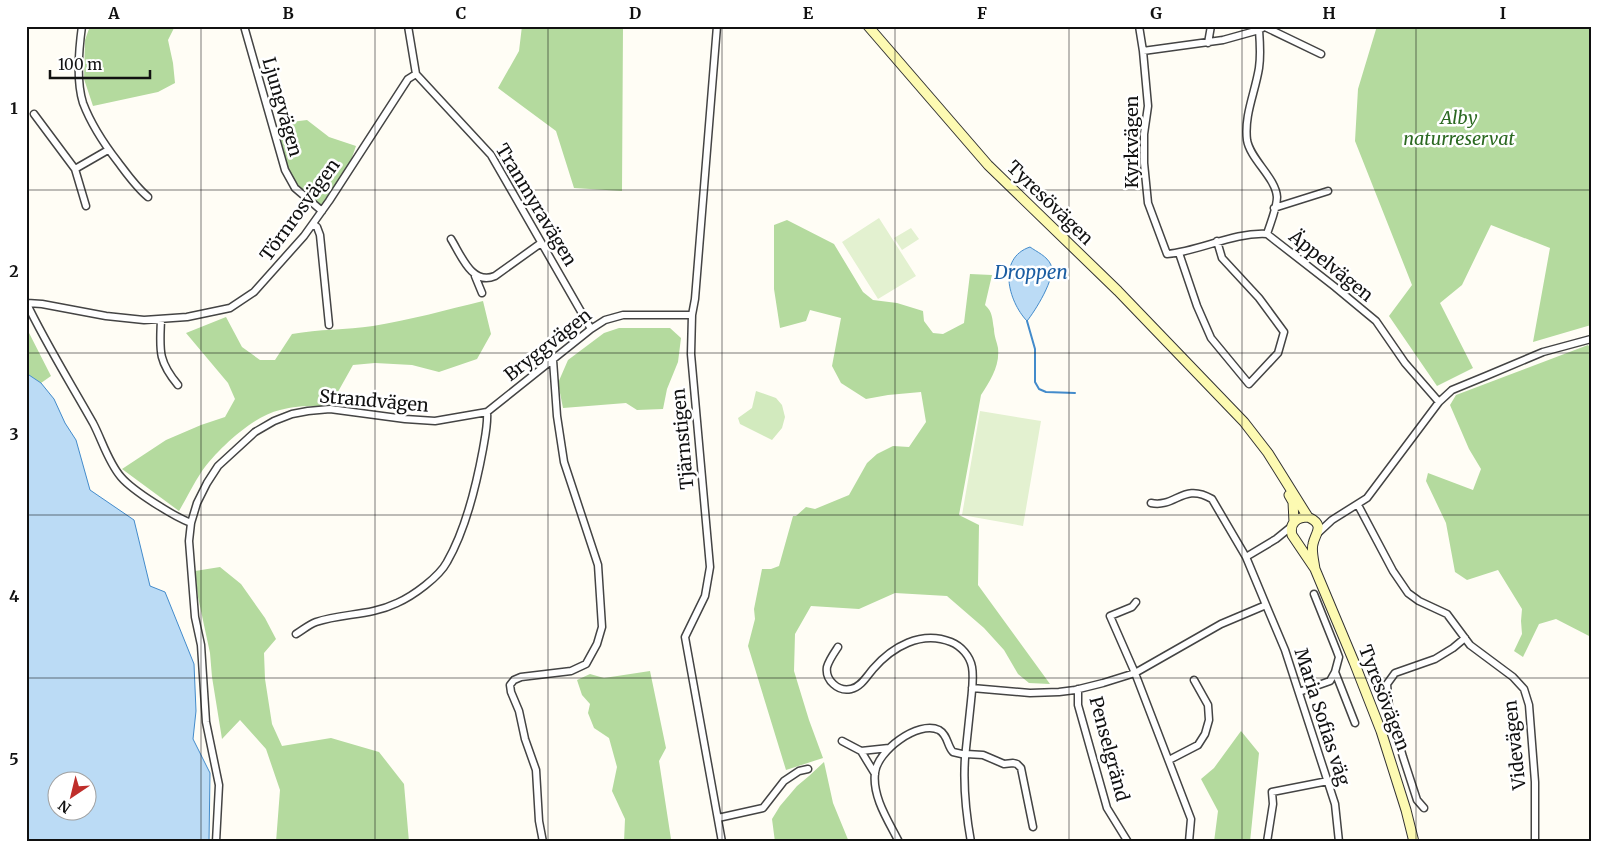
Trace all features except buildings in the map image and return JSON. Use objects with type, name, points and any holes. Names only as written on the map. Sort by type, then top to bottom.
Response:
[{"type":"main road","name":"Tyresövägen","points":[[868,26],[988,165],[1118,291],[1244,422],[1268,453],[1318,533]]},
{"type":"main road","name":"Tyresövägen","points":[[1218,395],[1264,456],[1293,502],[1293,524],[1291,531],[1315,569],[1381,731],[1414,842]]},
{"type":"main road","points":[[1293,524],[1302,517],[1311,519]]},
{"type":"main road","points":[[1295,540],[1305,544],[1313,542],[1318,533]]},
{"type":"main road","name":"Tyresövägen","points":[[1313,542],[1315,569]]},
{"type":"street","points":[[82,26],[78,62],[82,101],[108,150],[139,190],[148,197]]},
{"type":"street","name":"Ljungvägen","points":[[244,26],[284,170],[295,188],[322,212]]},
{"type":"street","points":[[408,26],[416,74]]},
{"type":"street","name":"Tjärnstigen","points":[[718,26],[692,316],[691,354],[710,567],[705,596],[685,637],[722,842]]},
{"type":"street","name":"Kyrkvägen","points":[[1139,26],[1144,51],[1148,106],[1144,134],[1144,163],[1148,203],[1167,254]]},
{"type":"street","points":[[1208,43],[1211,26]]},
{"type":"street","points":[[1144,51],[1208,43],[1263,28],[1321,54]]},
{"type":"street","points":[[1263,28],[1259,69],[1247,116],[1247,141],[1257,162],[1267,174],[1277,197],[1267,234]]},
{"type":"street","name":"Törnrosvägen","points":[[26,302],[134,319],[187,317],[230,308],[254,292],[277,268],[313,224],[393,100],[408,79],[416,74]]},
{"type":"street","name":"Tranmyravägen","points":[[416,74],[491,154],[591,329]]},
{"type":"street","points":[[34,114],[76,169],[86,206]]},
{"type":"street","points":[[76,169],[108,150]]},
{"type":"street","points":[[1274,208],[1328,191]]},
{"type":"street","points":[[313,224],[317,227],[320,236],[329,325]]},
{"type":"street","name":"Äppelvägen","points":[[1167,254],[1179,253],[1217,241],[1256,233],[1267,234],[1376,321],[1404,363],[1439,402]]},
{"type":"street","points":[[451,239],[475,276],[482,293]]},
{"type":"street","points":[[1179,253],[1210,338],[1249,384],[1278,353],[1284,332],[1259,298],[1222,258],[1217,241]]},
{"type":"street","points":[[475,276],[481,279],[489,279],[495,276],[541,242]]},
{"type":"street","points":[[26,302],[43,337],[87,412],[120,476],[131,486],[191,523]]},
{"type":"street","name":"Bryggvägen","points":[[487,412],[591,329],[605,320],[623,315],[692,316]]},
{"type":"street","points":[[161,319],[159,347],[161,358],[171,377],[178,385]]},
{"type":"street","points":[[1318,533],[1332,520],[1358,505],[1372,492],[1439,402],[1452,390],[1542,352],[1591,339]]},
{"type":"street","points":[[543,842],[536,770],[510,685],[514,680],[521,677],[571,671],[586,664],[597,644],[602,627],[598,566],[564,462],[557,416],[553,360]]},
{"type":"street","name":"Strandvägen","points":[[216,842],[218,784],[206,722],[201,645],[195,617],[189,541],[191,523],[197,503],[207,483],[222,461],[255,432],[274,421],[292,414],[330,409],[405,420],[435,422],[487,412]]},
{"type":"street","points":[[296,634],[316,622],[364,614],[396,604],[407,598],[440,572],[447,563],[476,485],[487,427],[487,412]]},
{"type":"street","name":"Maria Sofias väg","points":[[1151,503],[1167,502],[1191,492],[1212,498],[1246,557],[1285,650],[1299,692],[1328,781],[1338,819],[1339,842]]},
{"type":"street","name":"Videvägen","points":[[1358,505],[1393,571],[1408,593],[1419,601],[1447,614],[1478,652],[1513,677],[1524,689],[1529,705],[1535,782],[1534,842]]},
{"type":"street","points":[[1311,519],[1332,520]]},
{"type":"street","points":[[1246,557],[1276,539],[1293,524]]},
{"type":"street","points":[[1276,539],[1295,540]]},
{"type":"street","points":[[1299,692],[1330,681],[1335,672],[1339,657],[1314,594]]},
{"type":"street","points":[[1136,602],[1132,607],[1110,616],[1135,673],[1191,819],[1189,842]]},
{"type":"street","points":[[972,688],[1030,693],[1059,692],[1078,689],[1135,673],[1221,624],[1266,605]]},
{"type":"street","points":[[838,647],[828,666],[827,672],[829,679],[836,686],[843,689],[851,689],[858,686],[889,652],[922,638],[951,642],[964,650],[973,670],[964,794],[971,842]]},
{"type":"street","points":[[1424,808],[1417,800],[1389,708],[1388,684],[1395,674],[1435,659],[1465,638]]},
{"type":"street","points":[[1335,672],[1355,723]]},
{"type":"street","points":[[1169,760],[1198,746],[1205,734],[1209,720],[1208,705],[1194,680]]},
{"type":"street","name":"Penselgränd","points":[[1078,689],[1078,705],[1107,808],[1128,842]]},
{"type":"street","points":[[899,842],[880,801],[875,774],[879,762],[889,748],[898,740],[928,728],[936,729],[944,735],[953,752],[984,755],[1004,764],[1017,764],[1021,768],[1033,827]]},
{"type":"street","points":[[842,741],[861,751],[875,774]]},
{"type":"street","points":[[861,751],[889,748]]},
{"type":"street","points":[[718,818],[763,808],[784,781],[799,771],[808,769]]},
{"type":"street","points":[[1267,842],[1273,804],[1272,792],[1328,781]]},
{"type":"green space","points":[[90,26],[175,26],[168,40],[175,83],[158,92],[93,106],[84,79],[85,40]]},
{"type":"green space","points":[[522,26],[623,26],[622,191],[574,188],[556,131],[498,88],[519,51]]},
{"type":"green space","name":"Alby naturreservat","points":[[1377,26],[1591,26],[1591,325],[1533,342],[1550,248],[1491,225],[1462,285],[1440,303],[1473,368],[1437,386],[1389,316],[1412,285],[1355,141],[1358,89]]},
{"type":"green space","points":[[307,120],[329,137],[356,146],[349,166],[323,207],[300,189],[288,171],[279,132],[291,122]]},
{"type":"green space","points":[[879,218],[916,276],[878,299],[842,242]]},
{"type":"green space","points":[[787,220],[834,244],[863,292],[873,300],[897,303],[923,311],[924,321],[933,333],[943,334],[964,323],[970,274],[992,275],[985,305],[990,310],[992,316],[998,355],[991,379],[981,395],[959,515],[979,525],[978,585],[1050,684],[1029,683],[1018,674],[1004,650],[984,628],[947,596],[895,593],[859,609],[811,606],[795,634],[794,671],[823,758],[786,770],[748,646],[755,619],[754,609],[762,569],[771,569],[779,566],[793,516],[796,516],[806,507],[815,509],[849,495],[867,463],[877,454],[893,446],[909,447],[926,422],[921,392],[866,399],[841,383],[832,366],[841,318],[810,310],[806,321],[780,328],[774,289],[774,225]]},
{"type":"green space","points":[[911,228],[919,239],[902,250],[894,238]]},
{"type":"green space","points":[[483,301],[491,334],[477,359],[439,372],[412,365],[375,363],[353,365],[330,406],[286,408],[270,413],[237,434],[202,471],[179,511],[122,469],[166,440],[225,417],[235,399],[228,383],[186,333],[226,317],[242,347],[260,360],[275,360],[292,334],[373,326]]},
{"type":"green space","points":[[26,327],[51,376],[41,383],[26,373]]},
{"type":"green space","points":[[619,328],[670,328],[681,338],[678,362],[667,389],[663,409],[637,410],[626,403],[563,408],[558,383],[568,360],[604,333]]},
{"type":"green space","points":[[1588,345],[1591,349],[1591,637],[1556,619],[1539,624],[1523,657],[1514,651],[1522,634],[1522,609],[1498,570],[1467,580],[1455,572],[1446,523],[1426,481],[1428,473],[1473,490],[1481,469],[1469,449],[1450,405],[1456,395]]},
{"type":"green space","points":[[756,391],[776,398],[782,405],[785,417],[782,428],[772,440],[740,424],[738,418],[752,408]]},
{"type":"green space","points":[[980,411],[1041,421],[1023,526],[962,515]]},
{"type":"green space","points":[[220,567],[241,584],[265,618],[276,639],[264,653],[265,679],[272,724],[282,746],[331,738],[379,752],[404,784],[409,842],[276,842],[280,790],[266,749],[240,720],[222,739],[210,653],[198,597],[195,571]]},
{"type":"green space","points":[[650,671],[666,748],[659,761],[671,839],[662,842],[624,842],[625,819],[612,791],[617,767],[609,738],[594,728],[588,713],[590,704],[582,695],[577,680],[590,674],[604,678]]},
{"type":"green space","points":[[1241,731],[1259,753],[1250,842],[1214,842],[1218,811],[1201,779],[1214,768]]},
{"type":"green space","points":[[824,762],[833,803],[849,842],[775,842],[772,819],[797,786]]},
{"type":"water","name":"Droppen","points":[[1030,247],[1047,259],[1052,271],[1044,294],[1027,321],[1015,303],[1009,281],[1013,260]]},
{"type":"water","points":[[26,373],[41,383],[54,399],[65,423],[76,440],[90,490],[134,520],[150,586],[165,592],[194,664],[196,711],[193,739],[210,773],[209,842],[26,842]]},
{"type":"waterway","points":[[1027,321],[1035,349],[1035,382],[1039,389],[1046,392],[1075,393]]}]
